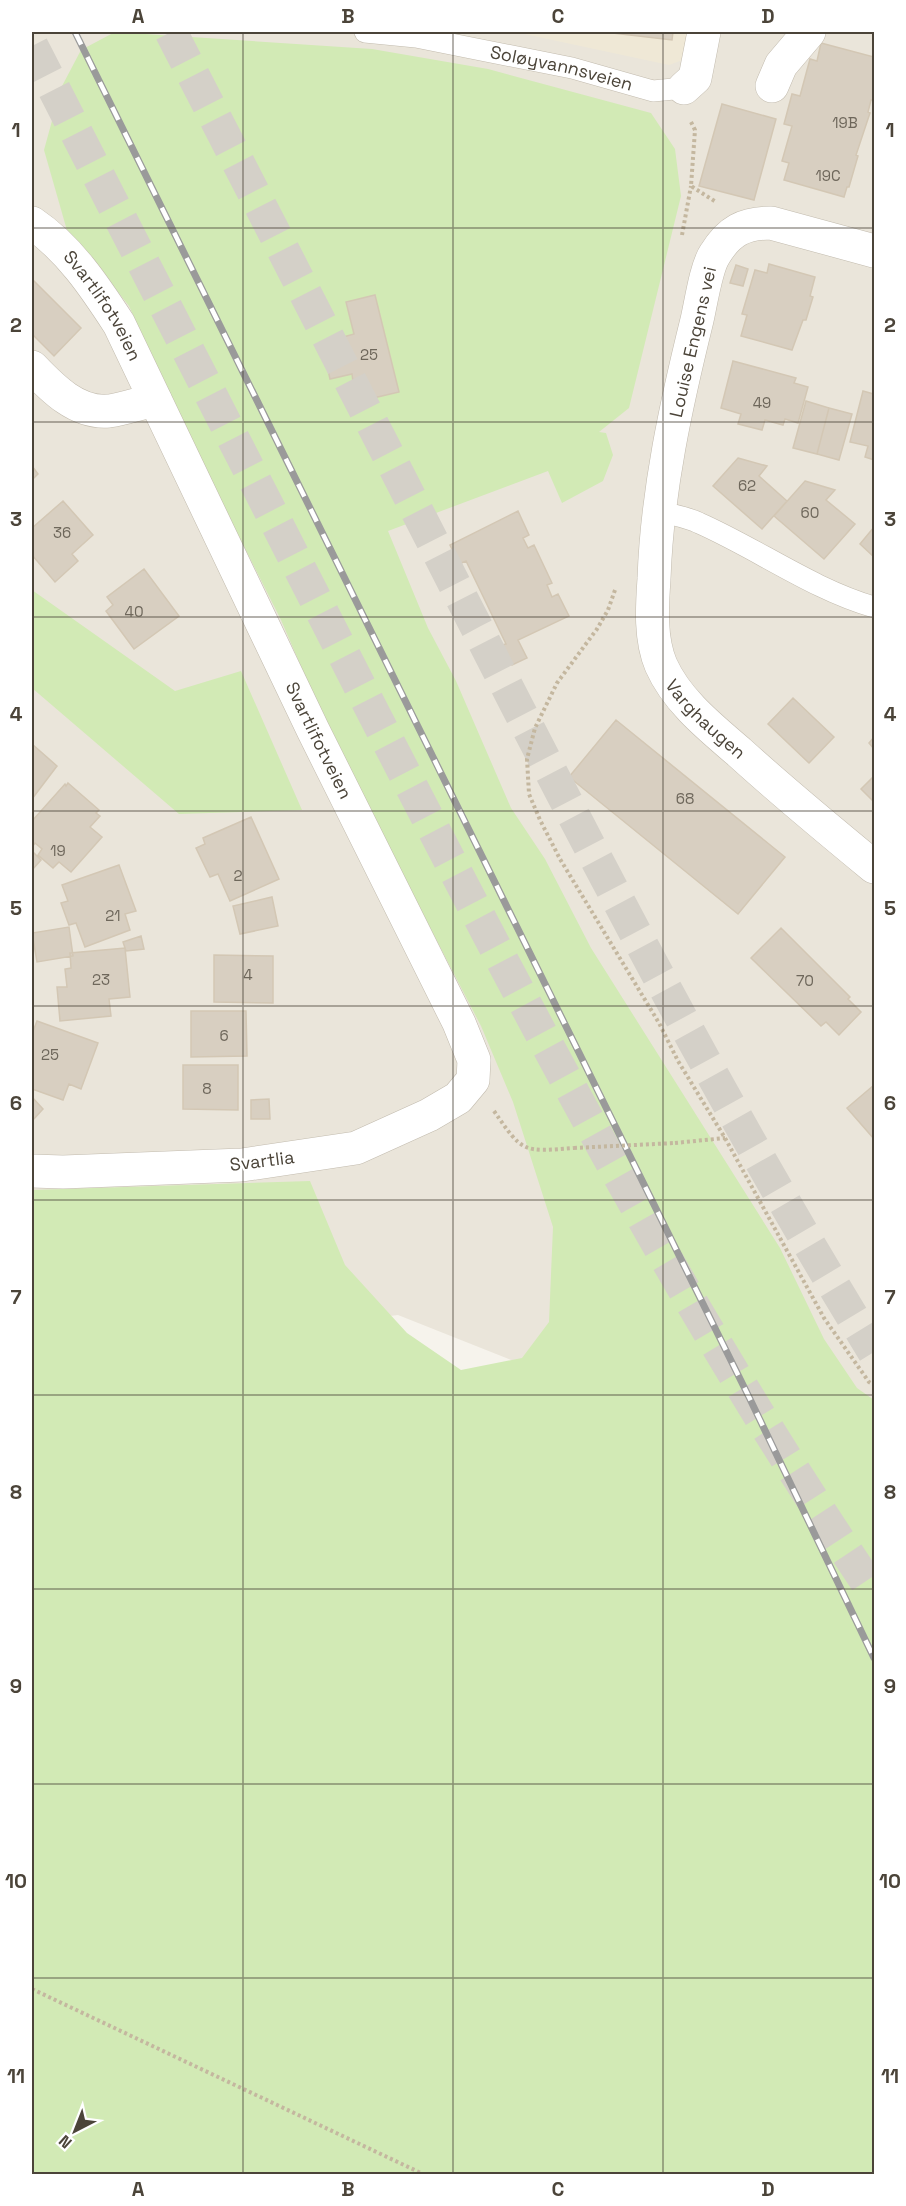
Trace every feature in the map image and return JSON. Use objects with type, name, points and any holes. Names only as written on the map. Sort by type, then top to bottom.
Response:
[{"type":"street","points":[[686,101],[695,78],[704,32]]},
{"type":"street","points":[[772,86],[781,65],[809,32]]},
{"type":"street","name":"Svartlifotveien","points":[[32,223],[70,257],[95,288],[119,324],[313,730],[459,1023],[474,1060],[473,1080]]},
{"type":"street","name":"Louise Engens vei","points":[[673,426],[713,256],[726,238],[753,223],[771,223],[874,251]]},
{"type":"street","points":[[32,367],[53,389],[86,410],[109,411],[155,400]]},
{"type":"street","name":"Varghaugen","points":[[673,426],[663,476],[655,543],[653,600],[654,634],[660,662],[669,682],[720,735],[788,796],[874,867]]},
{"type":"street","name":"Svartlia","points":[[32,1171],[242,1166],[356,1148],[429,1115],[458,1098],[473,1080]]},
{"type":"lane","name":"Soløyvannsveien","points":[[365,32],[416,38],[572,68],[686,101]]},
{"type":"lane","points":[[659,512],[697,522],[780,566],[854,601],[874,607]]},
{"type":"path","points":[[682,238],[692,186],[695,130],[686,101]]},
{"type":"path","points":[[692,186],[722,206]]},
{"type":"path","points":[[616,584],[608,610],[597,629],[557,683],[535,728],[527,759],[529,794],[540,820],[589,909],[659,1023],[678,1061],[725,1138],[824,1318],[869,1382],[874,1385]]},
{"type":"path","points":[[473,1080],[513,1140],[525,1148],[542,1151],[725,1138]]},
{"type":"path","points":[[32,1989],[423,2175]]},
{"type":"shaded area","points":[[32,32],[874,32],[874,1602],[753,1456],[398,1315],[32,1358]]},
{"type":"shaded area","points":[[515,32],[692,32],[688,58],[669,65]]},
{"type":"green space","points":[[115,32],[372,49],[488,69],[651,113],[675,149],[681,196],[629,408],[599,432],[606,433],[613,455],[603,481],[562,503],[548,471],[388,531],[428,628],[456,681],[511,808],[545,859],[591,948],[780,1248],[824,1339],[857,1388],[874,1400],[874,2174],[32,2174],[32,1190],[310,1181],[345,1265],[407,1333],[461,1370],[522,1358],[549,1322],[553,1227],[513,1102],[481,1026],[381,833],[312,692],[281,620],[188,435],[129,306],[92,259],[68,234],[44,150],[61,88],[81,50]]},
{"type":"green space","points":[[32,590],[175,691],[241,671],[302,810],[179,814],[32,688]]},
{"type":"building","points":[[604,32],[673,32],[672,40]]},
{"type":"building","points":[[821,43],[874,57],[873,100],[871,100],[868,112],[870,113],[856,155],[858,156],[849,187],[844,197],[784,180],[789,163],[782,161],[792,126],[784,124],[792,94],[800,96],[810,59],[817,61]]},
{"type":"building","points":[[722,104],[776,119],[754,200],[699,186]]},
{"type":"building","points":[[769,264],[815,277],[810,296],[813,297],[806,320],[803,320],[792,350],[741,336],[747,315],[742,314],[755,270],[767,273]]},
{"type":"building","points":[[736,265],[748,269],[743,286],[730,283]]},
{"type":"building","points":[[32,279],[81,328],[54,356],[32,334]]},
{"type":"building","points":[[375,295],[399,392],[369,399],[368,396],[364,397],[360,381],[353,382],[352,374],[330,379],[322,343],[354,334],[346,302]]},
{"type":"building","points":[[733,361],[796,378],[794,383],[808,387],[798,423],[785,419],[783,425],[765,420],[762,430],[738,424],[741,414],[721,408]]},
{"type":"building","points":[[863,391],[874,394],[874,460],[865,457],[868,446],[850,442]]},
{"type":"building","points":[[806,401],[829,408],[817,454],[793,448]]},
{"type":"building","points":[[829,408],[852,414],[839,460],[817,454]]},
{"type":"building","points":[[738,458],[767,466],[759,476],[787,501],[762,529],[713,486]]},
{"type":"building","points":[[32,466],[38,474],[32,480]]},
{"type":"building","points":[[805,481],[835,490],[826,500],[855,524],[824,559],[774,516]]},
{"type":"building","points":[[63,501],[93,535],[72,554],[78,561],[55,582],[32,555],[32,528]]},
{"type":"building","points":[[518,511],[529,535],[523,538],[528,548],[534,545],[552,583],[547,585],[552,597],[558,594],[569,616],[518,640],[527,658],[512,665],[502,645],[506,644],[466,561],[459,564],[450,545]]},
{"type":"building","points":[[874,527],[874,557],[860,544]]},
{"type":"building","points":[[144,569],[179,616],[134,649],[106,611],[113,605],[107,597]]},
{"type":"building","points":[[793,698],[834,737],[809,763],[768,724]]},
{"type":"building","points":[[616,720],[785,857],[738,914],[569,777]]},
{"type":"building","points":[[874,737],[874,749],[869,743]]},
{"type":"building","points":[[32,744],[57,766],[32,799]]},
{"type":"building","points":[[874,776],[874,802],[861,789]]},
{"type":"building","points":[[68,783],[99,810],[96,813],[100,816],[90,827],[102,837],[71,872],[59,862],[53,868],[38,855],[42,849],[35,843],[32,847],[32,821]]},
{"type":"building","points":[[251,817],[279,879],[230,901],[218,874],[210,877],[196,848],[205,844],[203,838]]},
{"type":"building","points":[[32,851],[41,860],[32,870]]},
{"type":"building","points":[[119,865],[136,911],[125,914],[130,930],[85,947],[76,923],[69,925],[61,903],[68,901],[62,885]]},
{"type":"building","points":[[272,897],[278,926],[240,934],[233,906]]},
{"type":"building","points":[[69,927],[73,956],[37,962],[32,933]]},
{"type":"building","points":[[781,928],[850,997],[848,999],[861,1012],[839,1035],[826,1022],[821,1026],[751,958]]},
{"type":"building","points":[[141,936],[144,949],[126,951],[123,942]]},
{"type":"building","points":[[125,948],[130,997],[109,999],[111,1016],[60,1021],[57,987],[67,987],[65,969],[71,968],[70,953]]},
{"type":"building","points":[[214,955],[273,956],[273,1003],[214,1002]]},
{"type":"building","points":[[191,1011],[246,1011],[247,1056],[191,1057]]},
{"type":"building","points":[[37,1021],[98,1043],[81,1089],[69,1084],[63,1100],[32,1089],[32,1034]]},
{"type":"building","points":[[183,1065],[238,1065],[238,1110],[183,1109]]},
{"type":"building","points":[[874,1085],[874,1139],[847,1108]]},
{"type":"building","points":[[32,1097],[43,1109],[32,1121]]},
{"type":"building","points":[[269,1099],[270,1119],[251,1119],[251,1100]]},
{"type":"tunnel","points":[[171,32],[622,907],[769,1176],[874,1352]]},
{"type":"tunnel","points":[[32,46],[491,940],[611,1162],[738,1380],[874,1593]]},
{"type":"railway","points":[[75,32],[749,1397],[874,1658]]}]
